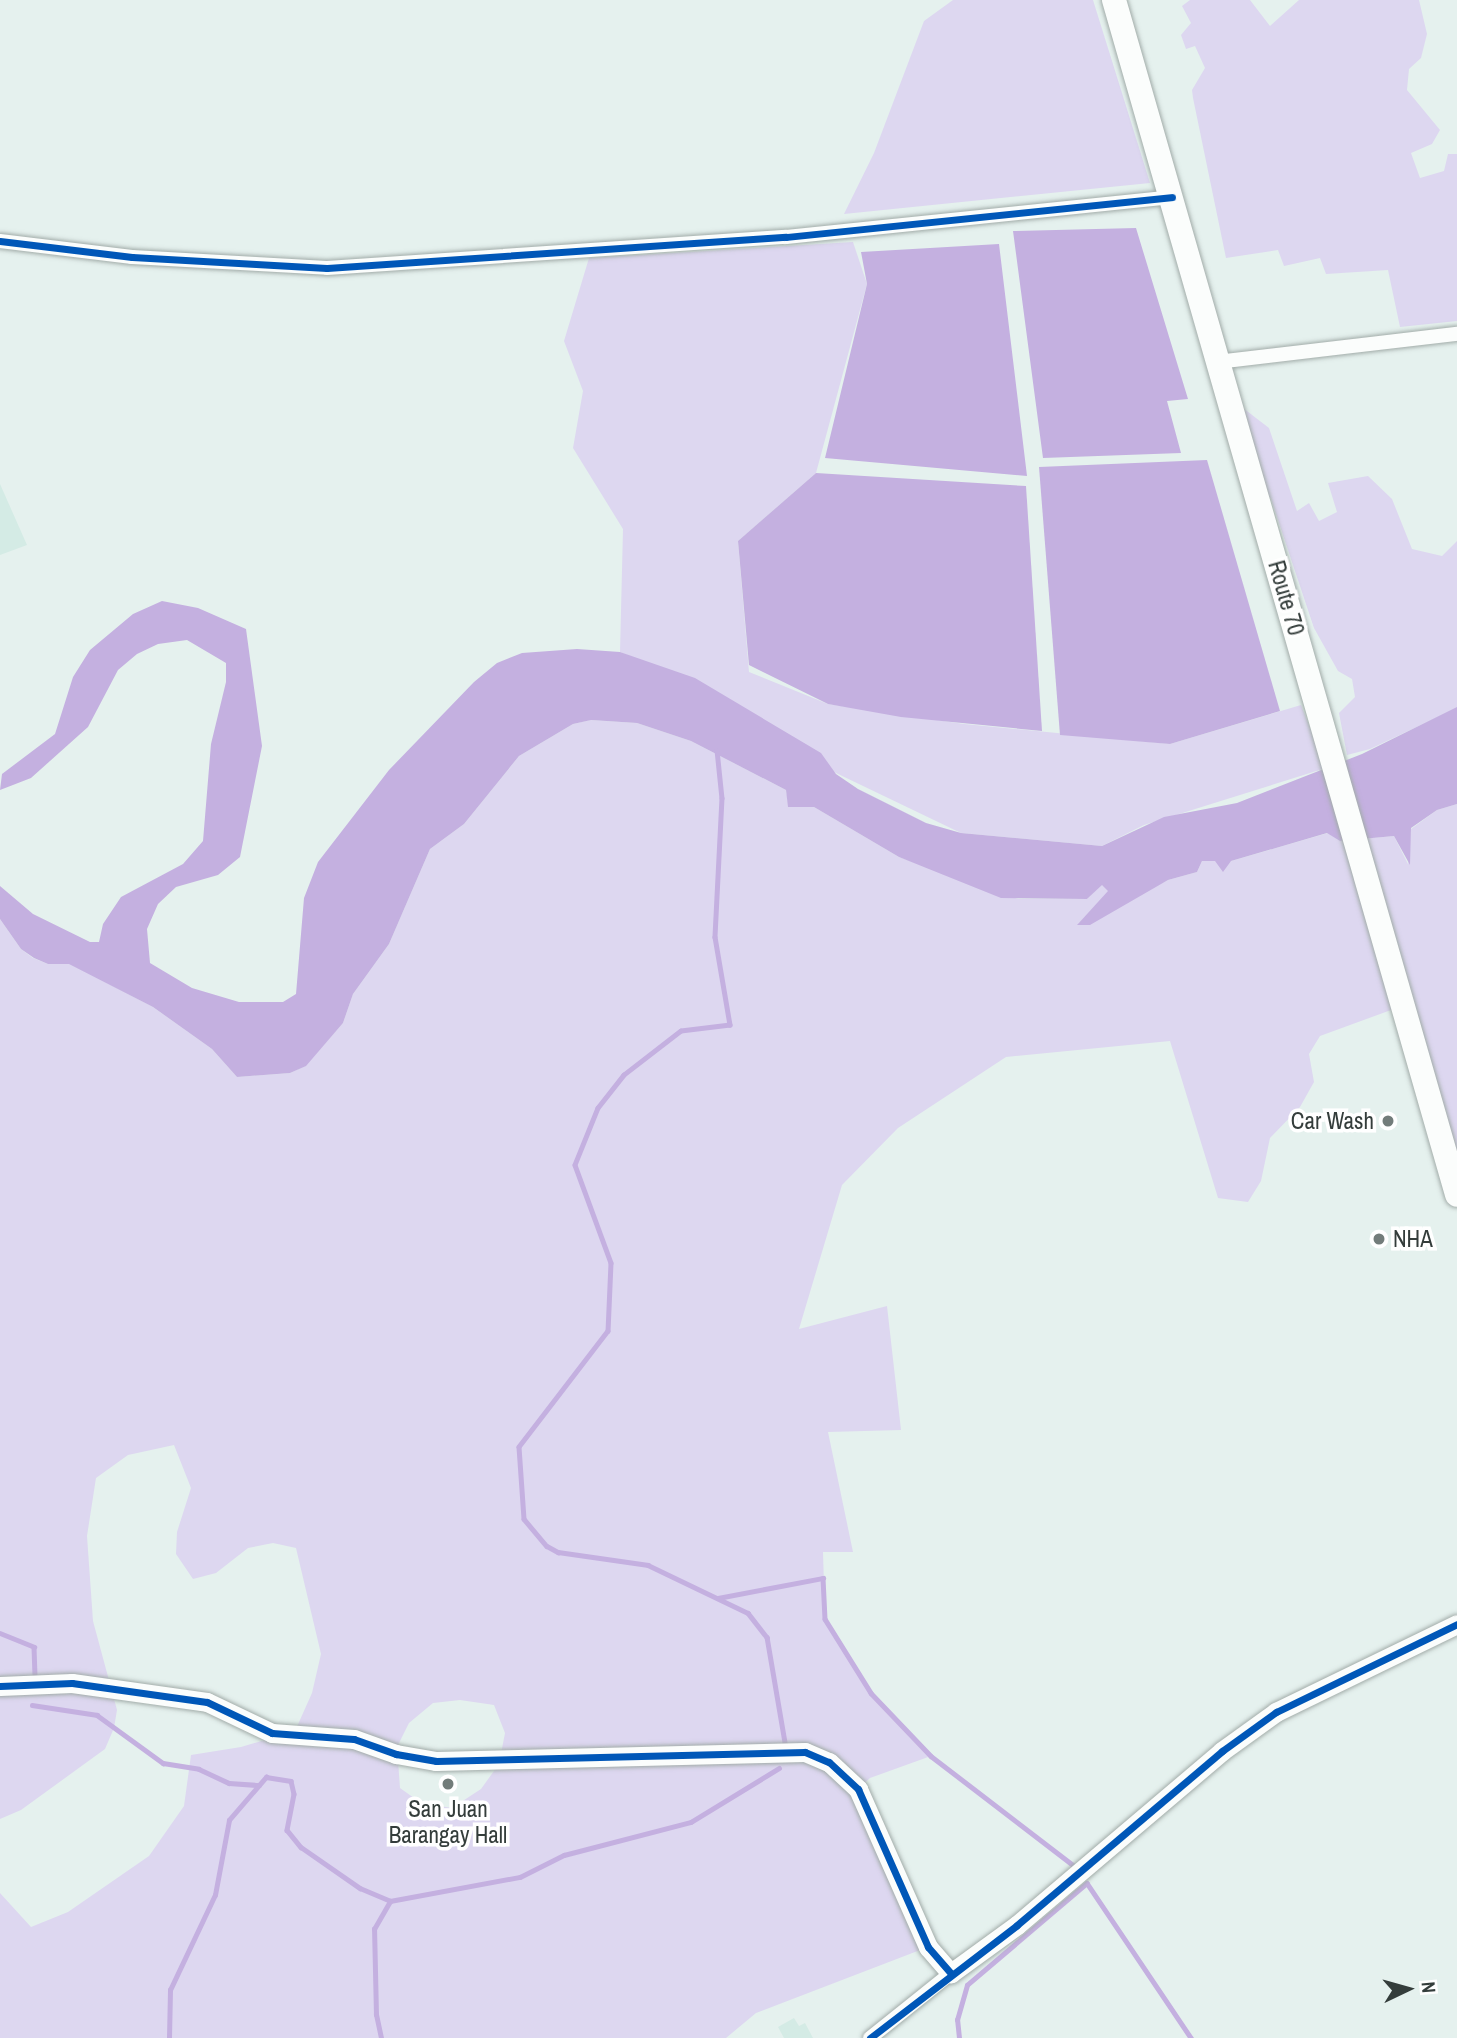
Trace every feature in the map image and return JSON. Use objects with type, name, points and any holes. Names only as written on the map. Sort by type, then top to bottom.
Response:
[{"type":"highway","name":"Route 70","points":[[1114,0],[1457,1195]]},
{"type":"street","points":[[0,241],[132,257],[327,268],[786,237],[1172,197]]},
{"type":"street","points":[[1217,362],[1457,334]]},
{"type":"street","points":[[879,2036],[951,1973],[1017,1925],[1222,1751],[1276,1712],[1457,1624]]},
{"type":"street","points":[[0,1686],[72,1683],[206,1702],[272,1732],[354,1739],[397,1754],[436,1761],[805,1752],[829,1762],[858,1788],[928,1947],[951,1973]]},
{"type":"shaded area","points":[[953,0],[1093,0],[1150,183],[844,214],[874,153],[924,21]]},
{"type":"shaded area","points":[[1190,0],[1250,0],[1270,26],[1299,0],[1419,0],[1427,34],[1421,58],[1409,69],[1407,90],[1440,130],[1432,144],[1411,153],[1420,178],[1444,171],[1448,154],[1457,154],[1457,321],[1400,327],[1388,270],[1326,274],[1320,258],[1284,266],[1278,250],[1226,258],[1192,90],[1205,68],[1195,46],[1186,49],[1181,35],[1191,23],[1182,6]]},
{"type":"shaded area","points":[[1136,228],[1188,399],[1167,401],[1181,453],[1043,458],[1013,231]]},
{"type":"shaded area","points":[[853,242],[867,284],[816,473],[738,541],[749,672],[828,704],[964,724],[1170,744],[1301,705],[1326,768],[1144,825],[1102,846],[961,833],[836,773],[718,694],[620,652],[623,529],[573,448],[583,391],[564,341],[589,258]]},
{"type":"shaded area","points":[[999,244],[1027,476],[825,458],[867,284],[861,252]]},
{"type":"shaded area","points":[[1243,408],[1269,428],[1297,511],[1309,503],[1319,521],[1337,512],[1328,483],[1368,476],[1392,499],[1412,549],[1442,556],[1457,541],[1457,708],[1370,749],[1347,755],[1339,713],[1355,697],[1352,679],[1338,671],[1314,628],[1271,499],[1260,487]]},
{"type":"shaded area","points":[[1207,460],[1280,711],[1170,744],[1060,735],[1039,467]]},
{"type":"shaded area","points":[[816,473],[1026,486],[1042,731],[901,717],[828,704],[749,665],[738,541]]},
{"type":"shaded area","points":[[0,484],[27,545],[0,555]]},
{"type":"shaded area","points":[[162,601],[198,608],[246,629],[262,746],[240,857],[218,875],[176,887],[158,904],[147,929],[150,963],[192,988],[239,1002],[283,1002],[296,994],[304,898],[318,862],[389,770],[474,682],[497,663],[522,653],[577,649],[620,652],[695,678],[821,753],[836,774],[858,789],[926,823],[961,833],[1102,846],[1164,817],[1237,803],[1362,754],[1457,707],[1457,804],[1437,810],[1411,828],[1410,865],[1394,836],[1340,841],[1327,833],[1231,861],[1223,872],[1215,861],[1202,861],[1197,872],[1168,880],[1090,925],[1077,925],[1108,891],[1102,885],[1087,899],[1001,898],[899,857],[814,807],[788,807],[786,790],[691,741],[637,723],[591,720],[573,724],[519,756],[464,824],[430,849],[389,944],[353,994],[343,1023],[306,1066],[290,1073],[237,1077],[212,1049],[153,1007],[69,964],[48,964],[34,958],[21,949],[0,919],[0,886],[33,914],[90,942],[99,942],[103,924],[121,897],[183,864],[203,841],[211,744],[226,682],[226,663],[187,640],[158,644],[137,654],[118,670],[88,727],[31,778],[0,790],[2,774],[55,734],[73,677],[90,650],[133,614]]},
{"type":"shaded area","points":[[590,720],[637,723],[691,741],[786,790],[789,807],[814,807],[899,857],[1018,899],[1087,899],[1102,884],[1109,891],[1078,924],[1168,880],[1197,872],[1202,861],[1231,861],[1328,833],[1340,841],[1394,836],[1408,864],[1411,829],[1437,810],[1457,804],[1457,1195],[1402,1006],[1320,1036],[1309,1054],[1314,1082],[1300,1107],[1270,1138],[1261,1181],[1248,1202],[1218,1198],[1170,1041],[1006,1057],[898,1128],[842,1185],[799,1329],[887,1306],[901,1430],[828,1432],[853,1552],[823,1552],[825,1619],[871,1693],[931,1756],[870,1778],[858,1789],[928,1947],[756,2013],[726,2038],[0,2038],[0,1893],[31,1927],[68,1912],[149,1856],[184,1806],[191,1755],[241,1747],[295,1731],[312,1693],[321,1654],[296,1548],[273,1543],[248,1548],[216,1573],[193,1579],[176,1554],[177,1532],[191,1488],[174,1445],[128,1455],[96,1478],[87,1536],[93,1621],[117,1710],[114,1728],[105,1749],[21,1810],[0,1819],[0,919],[21,949],[33,958],[48,964],[69,963],[153,1007],[212,1049],[237,1077],[290,1073],[305,1066],[343,1023],[353,994],[389,944],[430,849],[464,824],[519,756],[573,724]],"holes":[[[460,1700],[494,1705],[505,1733],[499,1764],[481,1789],[452,1808],[421,1803],[400,1788],[397,1747],[409,1723],[433,1703]]]},
{"type":"shaded area","points":[[794,2018],[799,2026],[805,2023],[813,2038],[784,2038],[778,2027]]},
{"type":"waterway","points":[[717,750],[722,798],[715,937],[730,1025],[681,1031],[624,1075],[598,1108],[575,1165],[611,1263],[608,1331],[519,1447],[524,1519],[547,1546],[558,1552],[648,1565],[748,1613],[767,1637],[786,1748]]},
{"type":"waterway","points":[[718,1598],[823,1578],[825,1619],[871,1693],[931,1756],[1077,1868]]},
{"type":"waterway","points":[[0,1633],[34,1647],[35,1678]]},
{"type":"waterway","points":[[32,1705],[97,1715],[163,1763],[199,1769],[229,1783],[259,1785]]},
{"type":"waterway","points":[[169,2038],[170,1990],[215,1895],[229,1820],[266,1777],[291,1781],[294,1794],[287,1830],[301,1847],[360,1888],[390,1901],[520,1877],[564,1855],[691,1822],[779,1768]]},
{"type":"waterway","points":[[959,2038],[957,2020],[967,1985],[1087,1883],[1191,2038]]},
{"type":"waterway","points":[[381,2038],[376,2015],[374,1929],[390,1901]]},
{"type":"cycle path","points":[[0,241],[132,257],[327,268],[786,237],[1172,197]]},
{"type":"cycle path","points":[[870,2038],[1017,1925],[1222,1751],[1276,1712],[1457,1624]]},
{"type":"cycle path","points":[[0,1686],[72,1683],[207,1702],[272,1733],[354,1739],[396,1754],[436,1761],[805,1752],[829,1762],[858,1789],[928,1947],[951,1973]]},
{"type":"place","name":"Car Wash","points":[[1388,1121]]},
{"type":"place","name":"NHA","points":[[1379,1239]]},
{"type":"place","name":"San Juan Barangay Hall","points":[[448,1784]]}]
